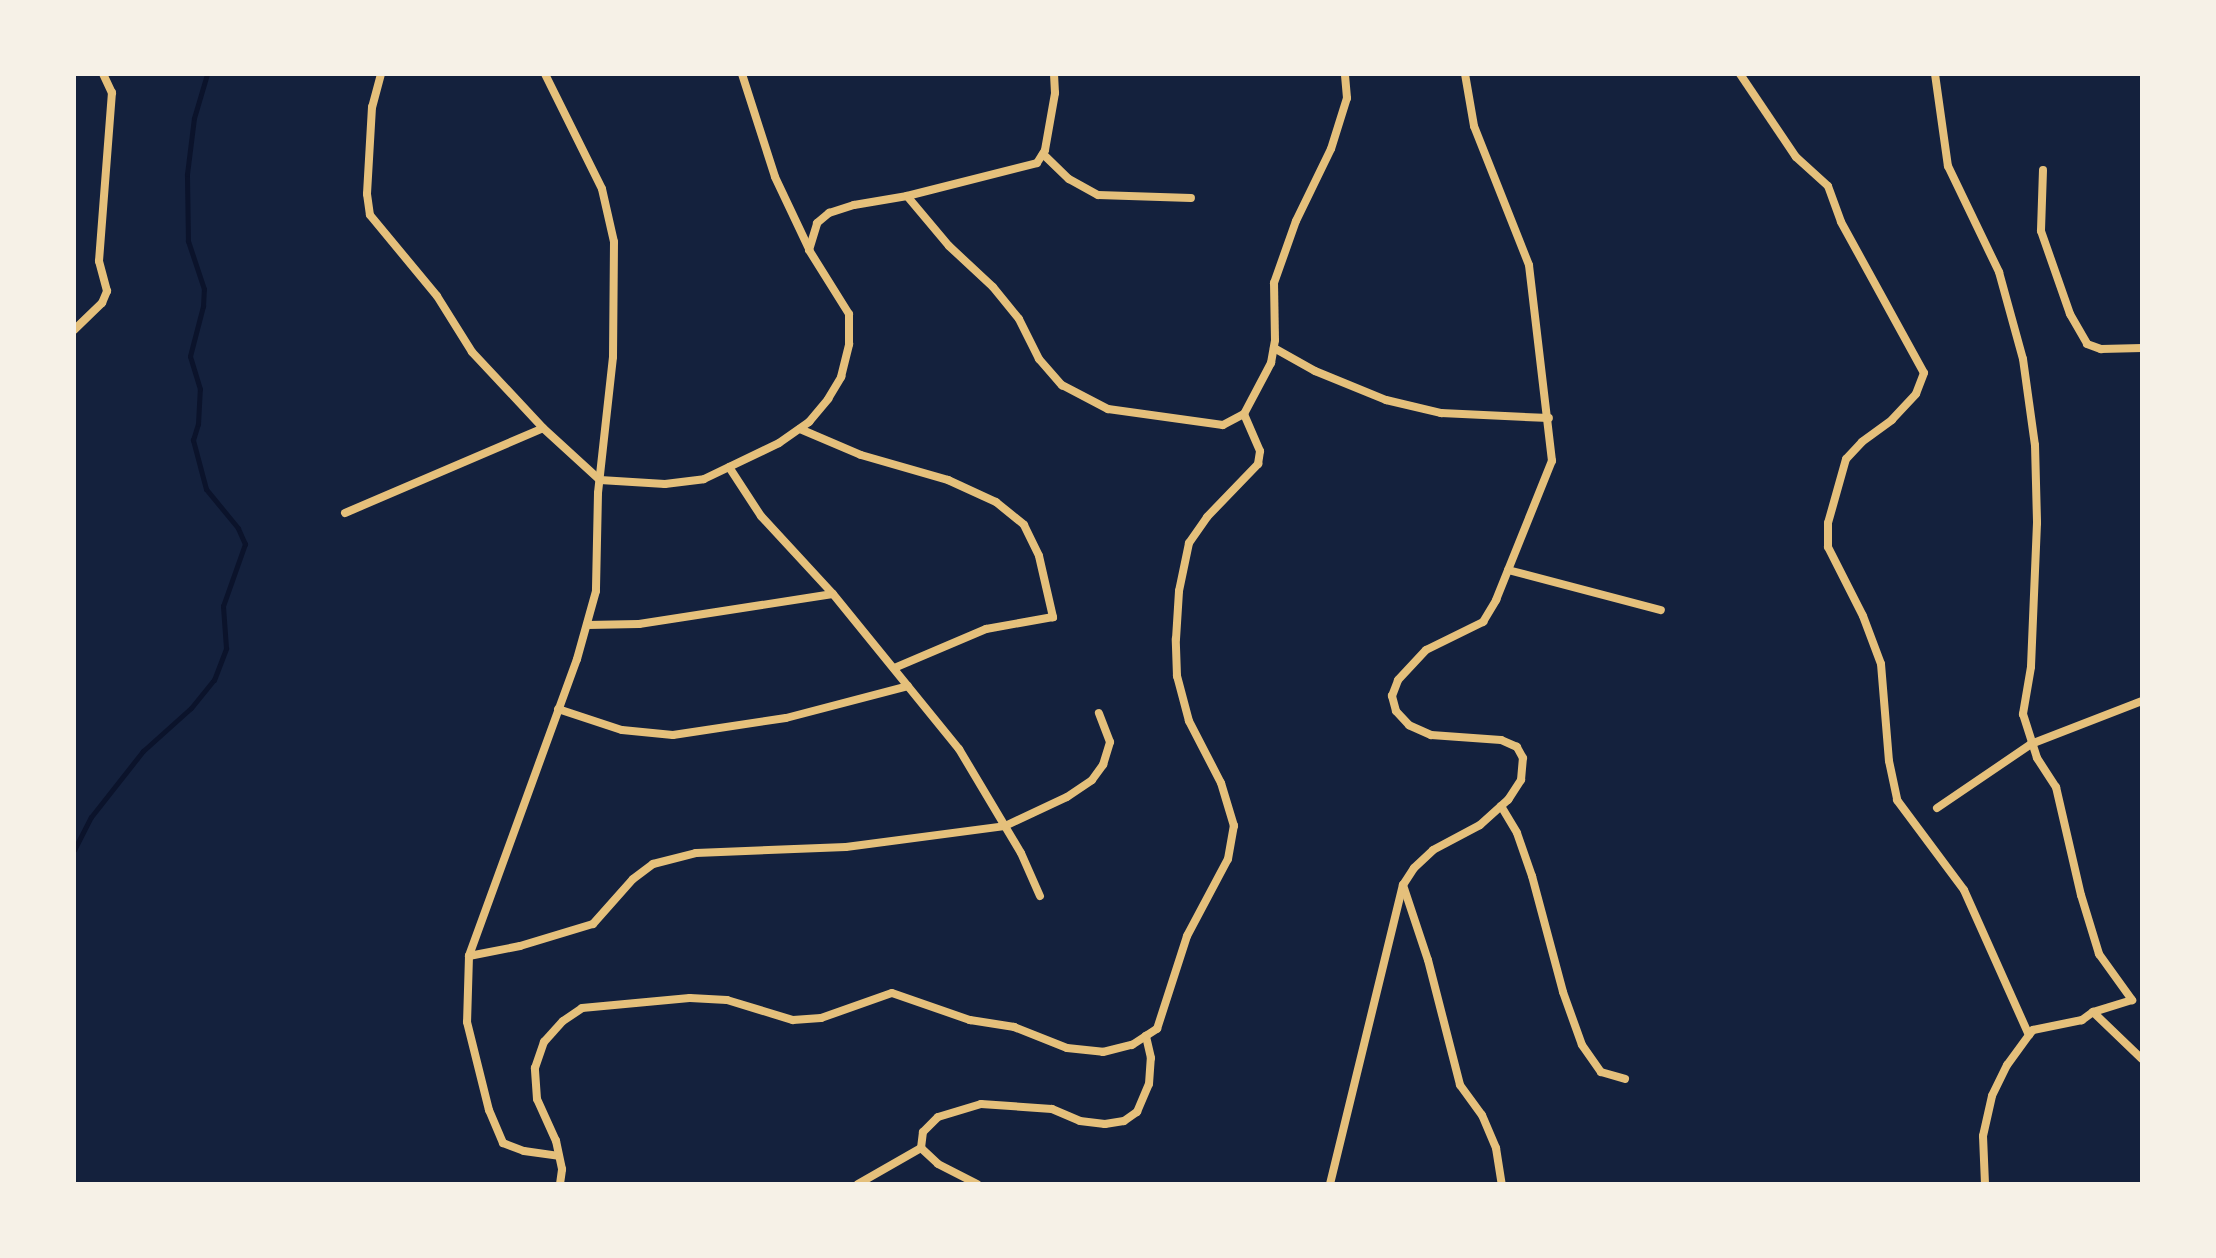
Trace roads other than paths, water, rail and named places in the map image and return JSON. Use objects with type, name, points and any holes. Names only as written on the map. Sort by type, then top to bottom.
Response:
[{"type":"street","points":[[74,330],[102,303],[107,291],[99,261],[112,93],[103,74]]},
{"type":"street","points":[[381,74],[372,107],[367,194],[370,215],[437,296],[472,352],[543,428],[600,480],[665,484],[704,479],[800,429],[828,399],[841,377],[849,344],[849,314],[809,250],[775,177],[742,74]]},
{"type":"street","points":[[545,74],[602,189],[614,242],[613,357],[600,480],[596,591],[558,709],[469,956],[467,1022],[489,1110],[503,1143],[524,1151],[559,1156]]},
{"type":"street","points":[[809,250],[817,223],[829,213],[1037,163],[1043,154],[1055,93],[1054,74]]},
{"type":"street","points":[[907,196],[949,246],[1010,308],[1039,359],[1062,385],[1108,409],[1223,425],[1244,414],[1271,363],[1274,348],[1274,283],[1296,221],[1331,149],[1347,98],[1345,74]]},
{"type":"street","points":[[1330,1184],[1403,885],[1414,868],[1433,850],[1480,825],[1501,806],[1521,780],[1523,758],[1517,747],[1501,740],[1431,735],[1409,725],[1396,711],[1392,696],[1398,680],[1426,650],[1483,622],[1508,570],[1552,461],[1529,265],[1474,126],[1465,74]]},
{"type":"street","points":[[1740,74],[1796,157],[1828,186],[1841,222],[1924,373],[1916,394],[1892,420],[1862,442],[1846,459],[1828,523],[1828,547],[1863,616],[1881,664],[1889,761],[1897,800],[1964,890],[2029,1035]]},
{"type":"street","points":[[1935,74],[1948,166],[1999,272],[2023,359],[2035,445],[2037,523],[2031,667],[2023,714],[2031,744],[2056,787],[2081,895],[2099,954],[2132,1000],[2093,1012],[2082,1020],[2033,1030],[2029,1035],[2007,1065],[1992,1096],[1983,1136],[1985,1184]]},
{"type":"street","points":[[1043,154],[1069,179],[1098,195],[1191,198]]},
{"type":"street","points":[[2043,170],[2041,231],[2070,314],[2087,344],[2101,349],[2142,348]]},
{"type":"street","points":[[1274,348],[1315,371],[1386,400],[1441,413],[1549,418]]},
{"type":"street","points":[[560,1184],[562,1169],[537,1099],[535,1068],[544,1042],[563,1021],[582,1008],[690,998],[727,1000],[793,1020],[821,1018],[892,993],[970,1020],[1014,1027],[1067,1048],[1103,1052],[1132,1045],[1157,1029],[1187,936],[1228,859],[1234,826],[1221,783],[1189,721],[1177,676],[1176,639],[1179,591],[1189,543],[1207,517],[1258,464],[1260,451],[1244,414]]},
{"type":"street","points":[[345,513],[543,428]]},
{"type":"street","points":[[800,429],[861,455],[948,480],[996,502],[1024,525],[1039,556],[1053,617],[986,629],[894,668]]},
{"type":"street","points":[[729,467],[761,516],[833,594],[959,749],[1005,826],[1040,896]]},
{"type":"street","points":[[1508,570],[1661,610]]},
{"type":"street","points":[[587,625],[639,624],[833,594]]},
{"type":"street","points":[[558,709],[622,730],[673,735],[786,718],[908,686]]},
{"type":"street","points":[[1937,808],[2031,744],[2142,701]]},
{"type":"street","points":[[469,956],[520,946],[593,924],[633,879],[653,864],[696,853],[777,853],[846,847],[1005,826],[1067,797],[1092,780],[1103,765],[1110,742],[1099,713]]},
{"type":"street","points":[[1501,806],[1517,833],[1532,876],[1582,1045],[1601,1072],[1625,1079]]},
{"type":"street","points":[[1403,885],[1428,960],[1460,1085],[1482,1115],[1496,1148],[1502,1184]]},
{"type":"street","points":[[2093,1012],[2142,1059]]},
{"type":"street","points":[[921,1148],[923,1132],[938,1117],[981,1104],[1052,1109],[1080,1121],[1105,1124],[1124,1121],[1137,1112],[1149,1084],[1151,1058],[1146,1036]]},
{"type":"street","points":[[858,1184],[921,1148]]},
{"type":"street","points":[[921,1148],[938,1164],[977,1184]]},
{"type":"waterway","points":[[74,850],[91,817],[143,751],[191,708],[214,680],[226,648],[223,606],[245,544],[238,528],[206,489],[193,440],[198,424],[200,389],[190,356],[203,306],[204,289],[188,241],[187,174],[194,118],[207,74]]}]
